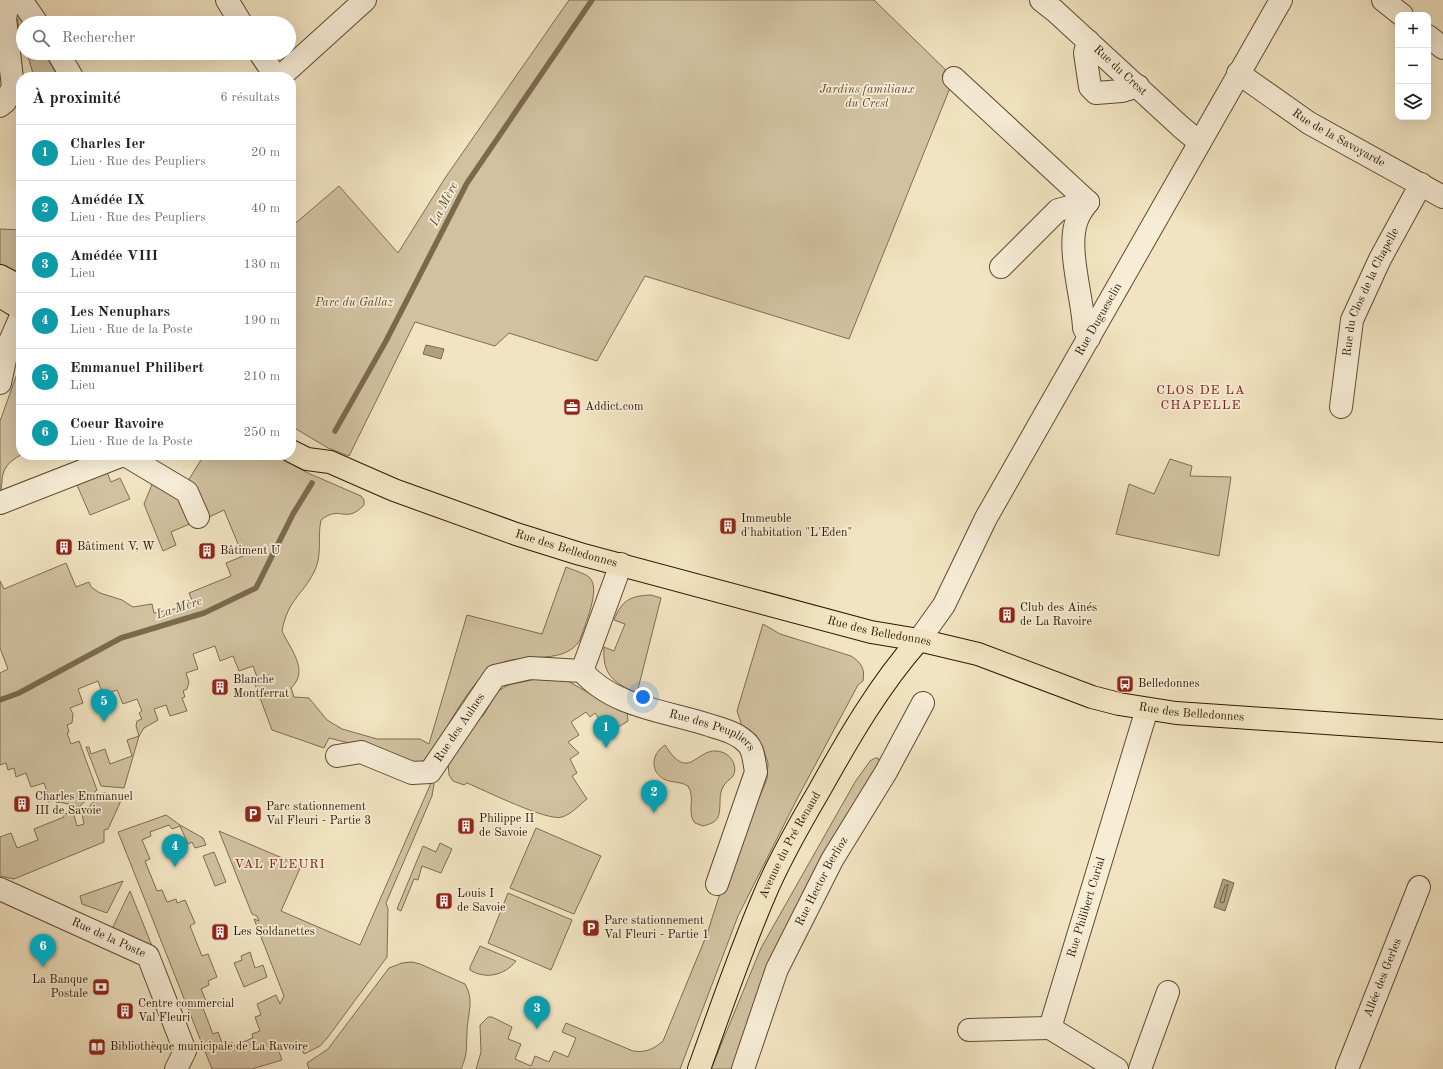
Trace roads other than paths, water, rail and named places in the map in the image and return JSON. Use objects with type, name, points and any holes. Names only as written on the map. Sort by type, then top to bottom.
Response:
[{"type":"main road","points":[[0,276],[16,284]]},
{"type":"main road","points":[[0,296],[16,306]]},
{"type":"main road","name":"Rue des Belledonnes","points":[[296,438],[320,450],[330,462]]},
{"type":"main road","name":"Rue des Belledonnes","points":[[296,454],[307,459],[330,462],[394,490],[516,534],[580,554],[871,632],[919,640],[978,654],[1092,697],[1147,709],[1237,717],[1443,731]]},
{"type":"main road","name":"Avenue du Pré Renaud","points":[[699,1069],[764,894],[790,841],[845,745],[897,666],[919,640]]},
{"type":"street","points":[[226,0],[236,16]]},
{"type":"street","points":[[286,72],[365,0]]},
{"type":"street","name":"Rue du Crest","points":[[1041,0],[1199,142]]},
{"type":"street","name":"Rue Duguesclin","points":[[919,640],[944,605],[986,518],[1238,72],[1281,0]]},
{"type":"street","points":[[1383,0],[1398,12]]},
{"type":"street","points":[[2,104],[13,88],[5,18],[13,1],[29,16]]},
{"type":"street","points":[[1431,38],[1443,48]]},
{"type":"street","points":[[1088,41],[1085,53],[1090,87],[1096,93],[1122,91],[1138,86]]},
{"type":"street","points":[[62,60],[69,72]]},
{"type":"street","points":[[265,60],[273,72]]},
{"type":"street","name":"Rue de la Savoyarde","points":[[1238,72],[1309,123],[1443,198]]},
{"type":"street","points":[[954,78],[1088,202]]},
{"type":"street","name":"Rue du Clos de la Chapelle","points":[[1341,407],[1352,320],[1380,258],[1420,184]]},
{"type":"street","points":[[1001,267],[1058,210],[1088,202]]},
{"type":"street","points":[[1088,202],[1076,220],[1074,234],[1074,257],[1084,328],[1089,338]]},
{"type":"street","points":[[1,380],[2,368],[8,346],[16,328]]},
{"type":"street","points":[[1,380],[10,373],[16,364]]},
{"type":"street","points":[[0,503],[111,460]]},
{"type":"street","points":[[133,460],[187,492],[198,517]]},
{"type":"street","points":[[582,671],[621,564]]},
{"type":"street","name":"Rue des Aulnes","points":[[337,756],[362,752],[412,773],[430,772],[495,676],[530,668],[582,671]]},
{"type":"street","name":"Rue des Peupliers","points":[[582,671],[592,683],[639,706],[682,716],[737,734],[748,744],[753,755],[756,772],[717,884]]},
{"type":"street","name":"Rue Hector Berlioz","points":[[743,1069],[781,962],[832,860],[886,772],[923,703]]},
{"type":"street","name":"Rue Philibert Curial","points":[[1050,1028],[1147,709]]},
{"type":"street","name":"Allée des Gerles","points":[[1347,1069],[1418,887]]},
{"type":"street","name":"Rue de la Poste","points":[[0,890],[148,956],[185,1051],[176,1069]]},
{"type":"street","points":[[1140,1069],[1168,992]]},
{"type":"street","points":[[969,1030],[1050,1028],[1117,1069]]},
{"type":"water","points":[[426,345],[444,349],[441,359],[423,354]]},
{"type":"water","points":[[1223,879],[1234,883],[1225,911],[1214,907]]},
{"type":"waterway","name":"La Mère","points":[[335,431],[386,341],[467,183],[592,0]]},
{"type":"waterway","name":"La Mère","points":[[0,700],[19,693],[121,638],[204,613],[256,588],[293,514],[312,483]]},
{"type":"place","name":"Addict.com","points":[[572,407]]},
{"type":"place","name":"Immeuble d'habitation \"L'Eden\"","points":[[728,526]]},
{"type":"place","name":"Bâtiment V, W","points":[[64,547]]},
{"type":"place","name":"Bâtiment U","points":[[207,551]]},
{"type":"place","name":"Club des Ainés de La Ravoire","points":[[1007,615]]},
{"type":"place","name":"Belledonnes","points":[[1125,684]]},
{"type":"place","name":"Blanche Montferrat","points":[[220,687]]},
{"type":"place","name":"Emmanuel Philibert","points":[[104,722]]},
{"type":"place","name":"Charles Ier","points":[[606,748]]},
{"type":"place","name":"Charles Emmanuel III de Savoie","points":[[22,804]]},
{"type":"place","name":"Amédée IX","points":[[654,813]]},
{"type":"place","name":"Parc stationnement Val Fleuri - Partie 3","points":[[253,814]]},
{"type":"place","name":"Philippe II de Savoie","points":[[466,826]]},
{"type":"place","name":"Les Nenuphars","points":[[175,867]]},
{"type":"place","name":"Louis I de Savoie","points":[[444,901]]},
{"type":"place","name":"Parc stationnement Val Fleuri - Partie 1","points":[[591,928]]},
{"type":"place","name":"Les Soldanettes","points":[[220,932]]},
{"type":"place","name":"Coeur Ravoire","points":[[43,967]]},
{"type":"place","name":"La Banque Postale","points":[[101,987]]},
{"type":"place","name":"Centre commercial Val Fleuri","points":[[125,1011]]},
{"type":"place","name":"Amédée VIII","points":[[537,1029]]},
{"type":"place","name":"Bibliothèque municipale de La Ravoire","points":[[97,1047]]},
{"type":"district","name":"CLOS DE LA CHAPELLE","points":[[1201,398]]},
{"type":"district","name":"VAL FLEURI","points":[[280,864]]},
{"type":"park label","name":"Jardins familiaux du Crest","points":[[867,97]]},
{"type":"park label","name":"Parc du Gallaz","points":[[354,303]]}]
